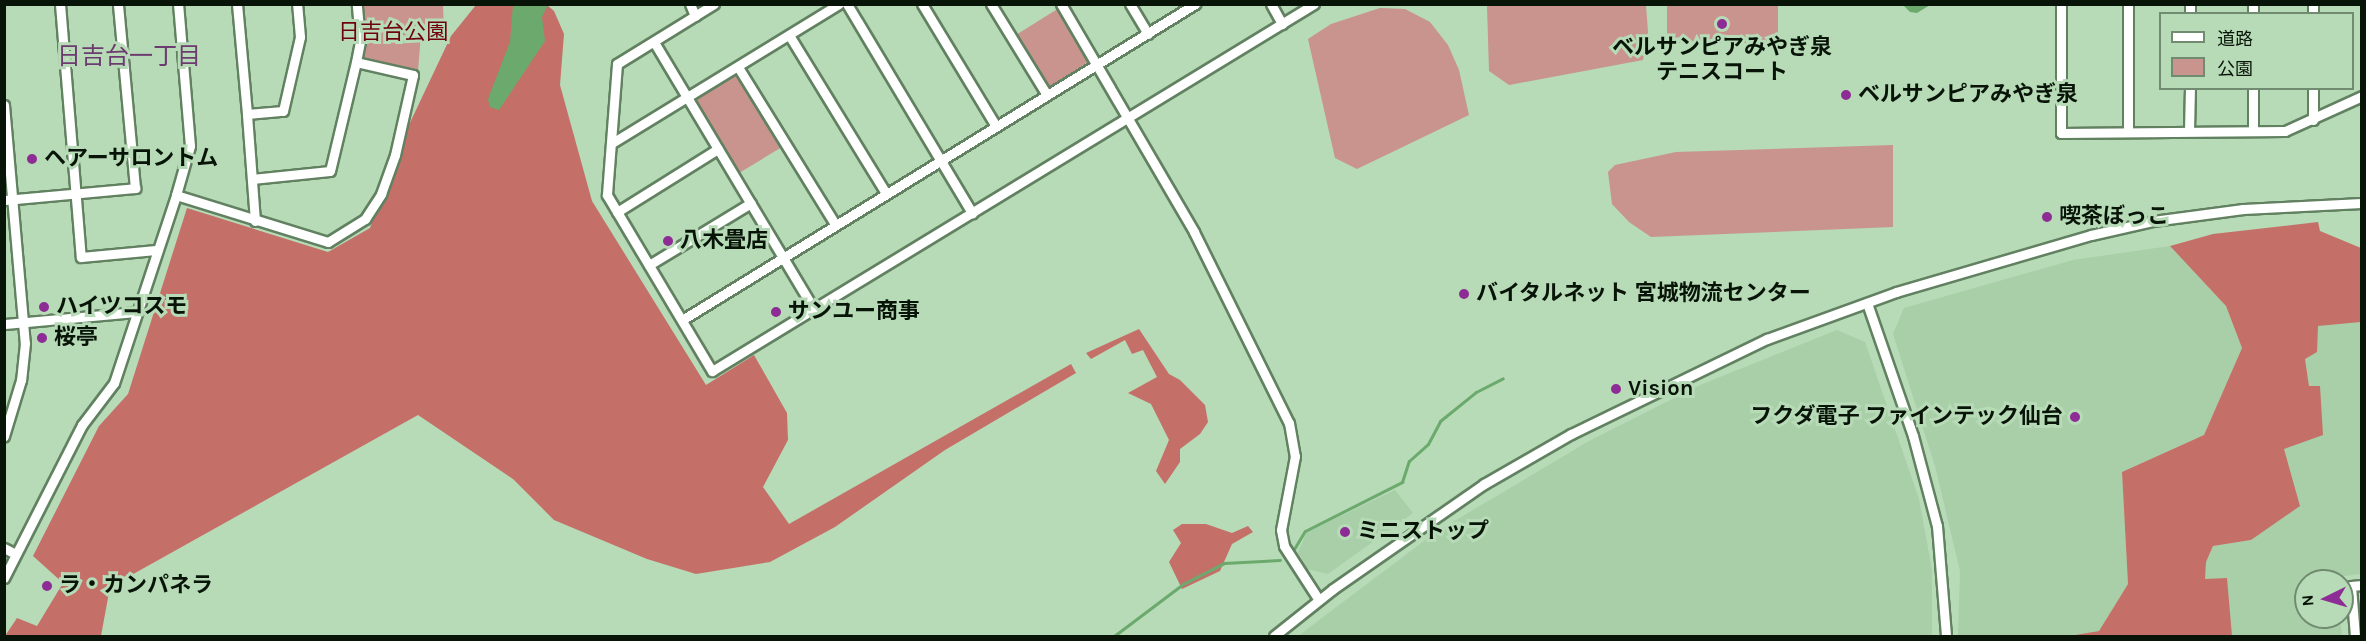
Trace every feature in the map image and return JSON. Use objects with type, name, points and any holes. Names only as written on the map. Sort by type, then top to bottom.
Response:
[{"type":"street","points":[[60,4],[81,257],[156,250]]},
{"type":"street","points":[[9,200],[135,188],[118,4]]},
{"type":"street","points":[[4,578],[82,425],[114,382],[176,195],[190,146],[178,4]]},
{"type":"street","points":[[237,4],[255,221]]},
{"type":"street","points":[[247,114],[283,111],[300,37],[297,4]]},
{"type":"street","points":[[252,179],[330,171],[360,41],[357,4]]},
{"type":"street","points":[[690,4],[695,16]]},
{"type":"street","points":[[714,4],[617,64],[607,195],[712,371],[1314,4]]},
{"type":"street","points":[[612,143],[839,4]]},
{"type":"street","points":[[847,4],[972,213]]},
{"type":"street","points":[[922,4],[996,126]]},
{"type":"street","points":[[991,4],[1047,95]]},
{"type":"street","points":[[1061,4],[1194,232],[1289,423],[1295,456],[1281,530],[1284,546],[1319,600]]},
{"type":"street","points":[[1130,4],[1148,34]]},
{"type":"street","points":[[682,320],[782,256],[1195,4]]},
{"type":"street","points":[[1271,4],[1282,24]]},
{"type":"street","points":[[2061,4],[2061,133],[2285,131],[2361,96]]},
{"type":"street","points":[[2127,4],[2128,132]]},
{"type":"street","points":[[789,35],[886,193]]},
{"type":"street","points":[[654,42],[814,309]]},
{"type":"street","points":[[176,195],[328,242],[365,219],[381,194],[395,155],[413,75],[356,62]]},
{"type":"street","points":[[738,67],[835,224]]},
{"type":"street","points":[[2190,90],[2190,131]]},
{"type":"street","points":[[2253,90],[2253,131]]},
{"type":"street","points":[[2313,90],[2313,120]]},
{"type":"street","points":[[4,105],[9,200],[23,322],[21,380],[4,436]]},
{"type":"street","points":[[617,212],[718,149]]},
{"type":"street","points":[[649,265],[751,203]]},
{"type":"street","points":[[1274,636],[1319,600],[1474,491],[1571,434],[1686,375],[1767,339],[1867,303],[2044,247],[2153,221],[2243,209],[2361,203]]},
{"type":"street","points":[[1867,303],[1913,436],[1935,518],[1942,554],[1946,636]]},
{"type":"street","points":[[4,324],[136,312]]},
{"type":"street","points":[[4,548],[16,554]]},
{"type":"street","points":[[2355,636],[2351,586],[2361,585]]},
{"type":"shaded area","points":[[476,5],[547,5],[554,11],[564,34],[560,85],[592,201],[706,385],[754,355],[787,413],[788,440],[763,487],[789,524],[1071,364],[1076,373],[945,450],[835,527],[770,562],[696,574],[647,559],[554,520],[513,479],[418,415],[110,587],[101,636],[5,636],[17,618],[37,626],[63,583],[33,556],[99,426],[128,394],[187,208],[328,252],[370,228],[407,129],[451,36]]},
{"type":"shaded area","points":[[513,5],[548,5],[542,17],[545,41],[499,110],[490,107],[488,99],[510,42]]},
{"type":"shaded area","points":[[1903,5],[1930,5],[1917,13],[1910,12]]},
{"type":"shaded area","points":[[2318,222],[2320,231],[2361,248],[2361,322],[2318,326],[2317,352],[2305,359],[2309,386],[2320,386],[2323,435],[2284,449],[2300,506],[2251,540],[2213,546],[2206,562],[2205,579],[2227,578],[2232,636],[2069,636],[2099,631],[2128,584],[2122,472],[2204,435],[2242,348],[2226,306],[2170,246],[2213,234]]},
{"type":"shaded area","points":[[2170,246],[2226,306],[2242,348],[2204,435],[2122,472],[2128,584],[2099,631],[2069,636],[1958,636],[1960,571],[1935,466],[1893,334],[1904,308],[2073,260]]},
{"type":"shaded area","points":[[2361,322],[2361,574],[2354,575],[2354,569],[2294,569],[2294,629],[2341,629],[2342,636],[2231,636],[2204,580],[2206,562],[2213,546],[2252,540],[2284,449],[2320,386],[2309,387],[2305,359],[2318,326]]},
{"type":"shaded area","points":[[1139,329],[1169,374],[1180,380],[1205,405],[1208,422],[1200,434],[1180,449],[1180,462],[1165,484],[1156,471],[1169,440],[1151,404],[1128,393],[1157,377],[1143,350],[1132,354],[1125,340],[1091,359],[1086,353]]},
{"type":"shaded area","points":[[1837,330],[1865,342],[1919,499],[1932,570],[1932,636],[1298,636],[1436,532],[1589,441],[1700,385]]},
{"type":"shaded area","points":[[1395,490],[1413,513],[1328,574],[1307,569],[1298,552],[1307,532]]},
{"type":"shaded area","points":[[1182,524],[1206,524],[1232,533],[1248,526],[1253,532],[1232,544],[1220,571],[1182,589],[1169,562],[1181,543],[1173,530]]},
{"type":"green space","name":"日吉台公園","points":[[361,5],[443,5],[444,31],[421,34],[418,71],[367,60],[362,55],[365,47]]},
{"type":"green space","points":[[1487,5],[1646,5],[1648,32],[1643,60],[1509,85],[1489,71]]},
{"type":"green space","name":"ベルサンピアみやぎ泉 テニスコート","points":[[1667,5],[1778,5],[1778,43],[1667,43]]},
{"type":"green space","points":[[1059,8],[1089,61],[1052,87],[1045,85],[1016,35]]},
{"type":"green space","points":[[1380,8],[1405,9],[1430,22],[1448,45],[1459,70],[1469,115],[1357,169],[1335,158],[1308,39],[1331,24]]},
{"type":"green space","points":[[734,73],[782,147],[739,173],[695,101],[698,95]]},
{"type":"green space","points":[[1893,145],[1893,227],[1651,237],[1629,222],[1612,204],[1608,172],[1615,165],[1676,152]]},
{"type":"waterway","points":[[1294,549],[1305,531],[1402,482],[1409,461],[1428,444],[1440,421],[1476,392],[1503,378]]},
{"type":"waterway","points":[[1114,636],[1183,584],[1224,563],[1280,560]]},
{"type":"place","name":"ベルサンピアみやぎ泉 テニスコート","points":[[1722,24]]},
{"type":"place","name":"ベルサンピアみやぎ泉","points":[[1846,95]]},
{"type":"place","name":"ヘアーサロントム","points":[[32,159]]},
{"type":"place","name":"喫茶ぼっこ","points":[[2047,217]]},
{"type":"place","name":"八木畳店","points":[[668,241]]},
{"type":"place","name":"バイタルネット 宮城物流センター","points":[[1464,294]]},
{"type":"place","name":"ハイツコスモ","points":[[44,307]]},
{"type":"place","name":"サンユー商事","points":[[776,312]]},
{"type":"place","name":"桜亭","points":[[42,338]]},
{"type":"place","name":"Vision","points":[[1616,389]]},
{"type":"place","name":"フクダ電子 ファインテック仙台","points":[[2075,417]]},
{"type":"place","name":"ミニストップ","points":[[1345,532]]},
{"type":"place","name":"ラ・カンパネラ","points":[[47,586]]},
{"type":"district","name":"日吉台一丁目","points":[[129,57]]}]
